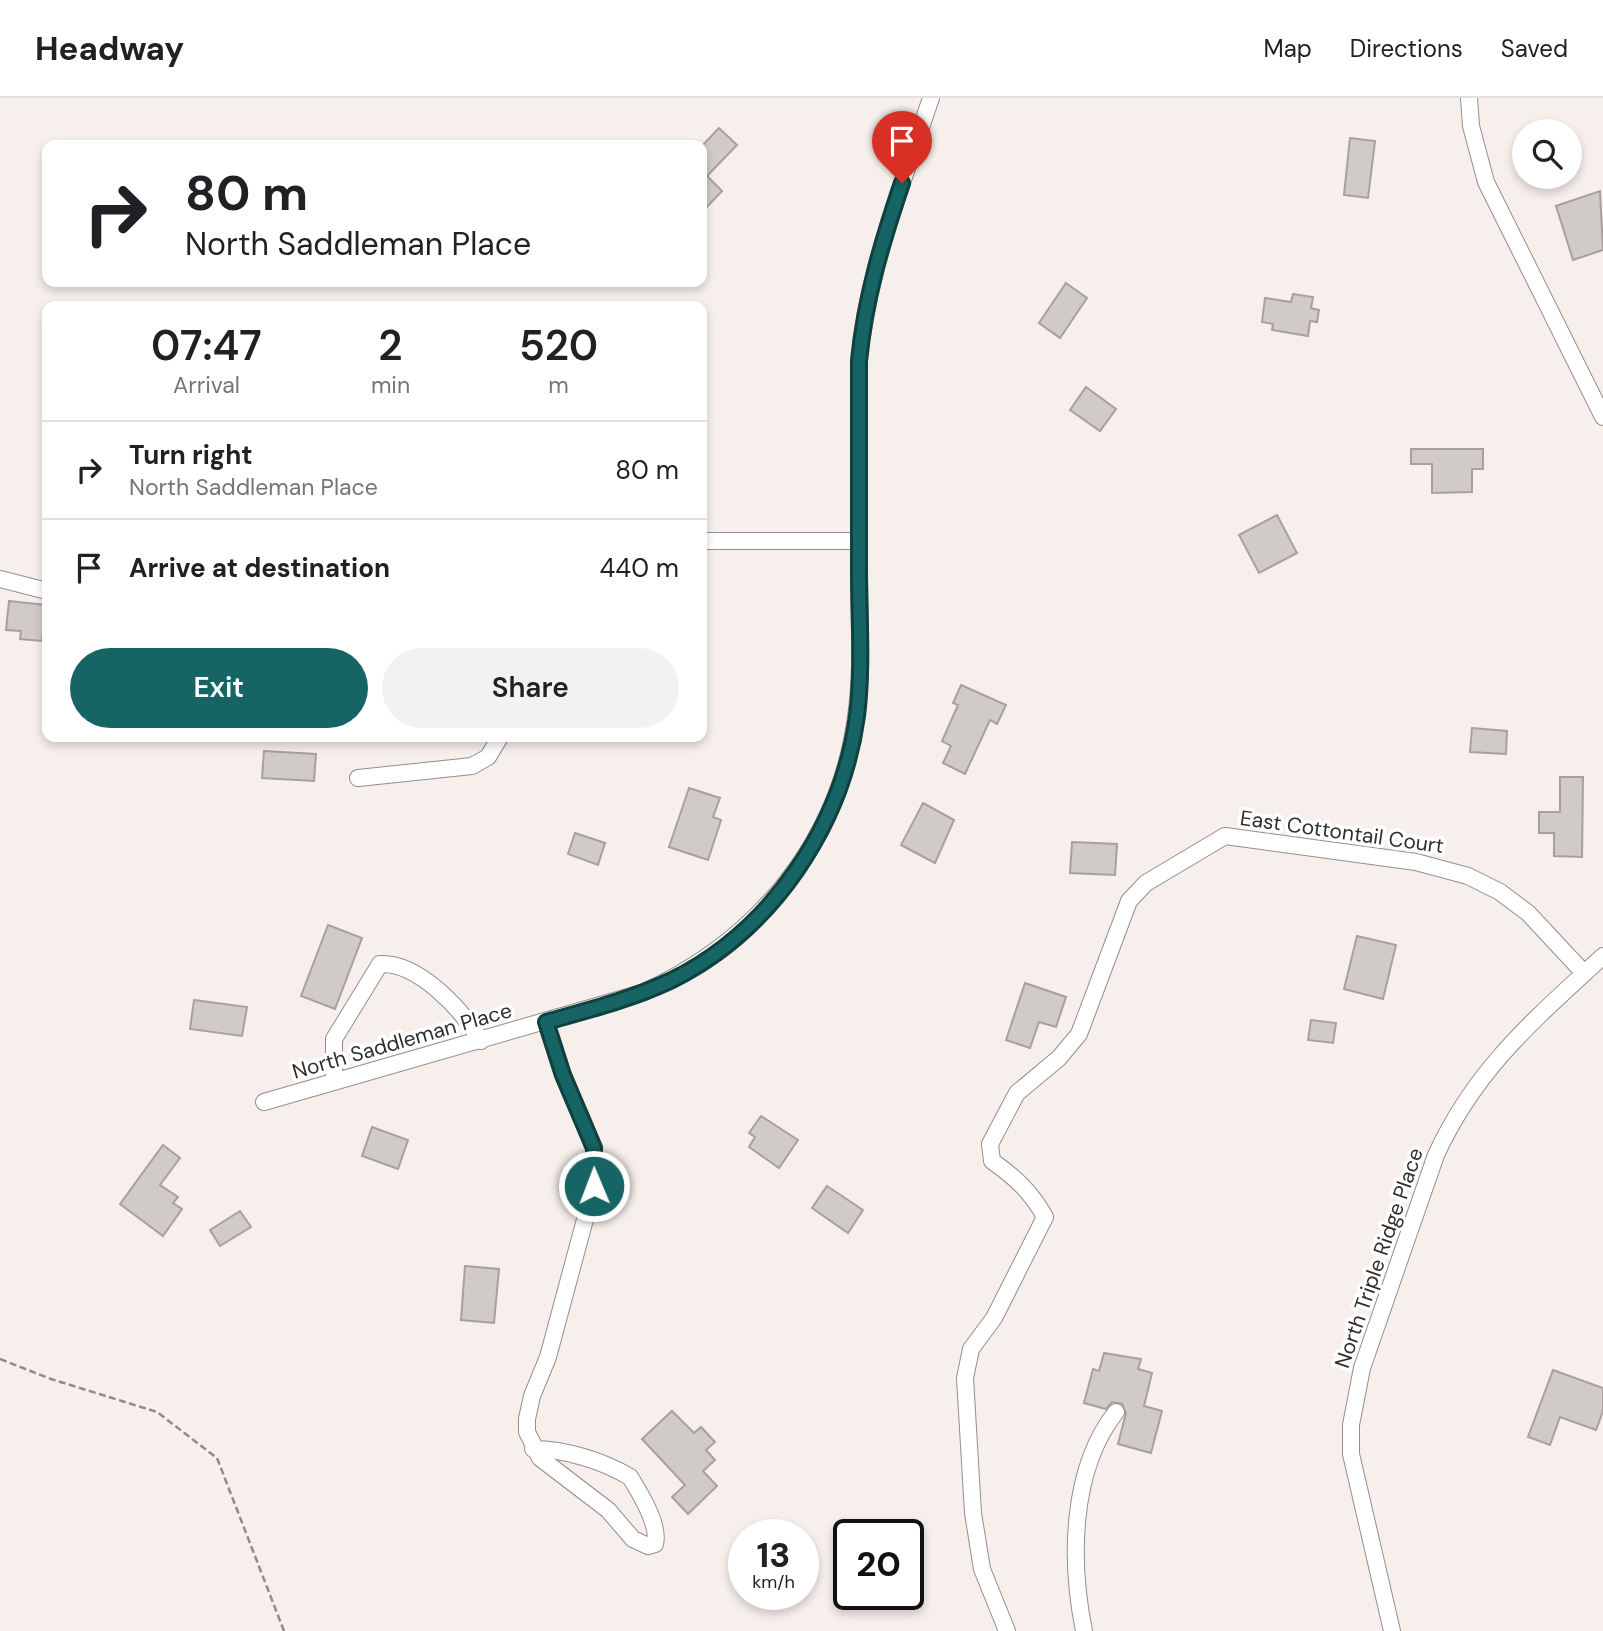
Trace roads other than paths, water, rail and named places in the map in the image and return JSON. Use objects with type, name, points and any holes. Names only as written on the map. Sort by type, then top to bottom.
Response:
[{"type":"street","name":"North Saddleman Place","points":[[264,1102],[642,993],[704,961],[758,917],[807,855],[841,784],[857,716],[859,361],[862,326],[877,257],[931,98]]},
{"type":"street","points":[[1469,98],[1471,126],[1486,182],[1603,417]]},
{"type":"street","points":[[707,541],[859,541]]},
{"type":"street","points":[[0,579],[42,590]]},
{"type":"street","points":[[358,778],[472,766],[488,757],[497,742]]},
{"type":"street","name":"East Cottontail Court","points":[[1007,1631],[982,1570],[973,1513],[965,1378],[971,1349],[994,1318],[1045,1217],[1036,1200],[1014,1176],[992,1161],[990,1144],[1017,1093],[1059,1058],[1079,1034],[1129,901],[1146,883],[1224,836],[1416,862],[1468,876],[1500,892],[1528,913],[1584,973]]},
{"type":"street","name":"North Triple Ridge Place","points":[[1392,1631],[1351,1454],[1351,1425],[1362,1368],[1436,1156],[1451,1124],[1490,1065],[1603,956]]},
{"type":"street","points":[[334,1082],[334,1039],[380,964],[395,963],[429,983],[471,1024],[481,1041]]},
{"type":"street","points":[[533,1449],[546,1449],[597,1462],[630,1477],[652,1522],[657,1537],[654,1544],[648,1546],[633,1539],[608,1510],[533,1449],[527,1432],[529,1407],[548,1357],[594,1186],[594,1148],[563,1075],[546,1022]]},
{"type":"street","points":[[1084,1631],[1077,1580],[1080,1510],[1097,1442],[1116,1412]]}]
